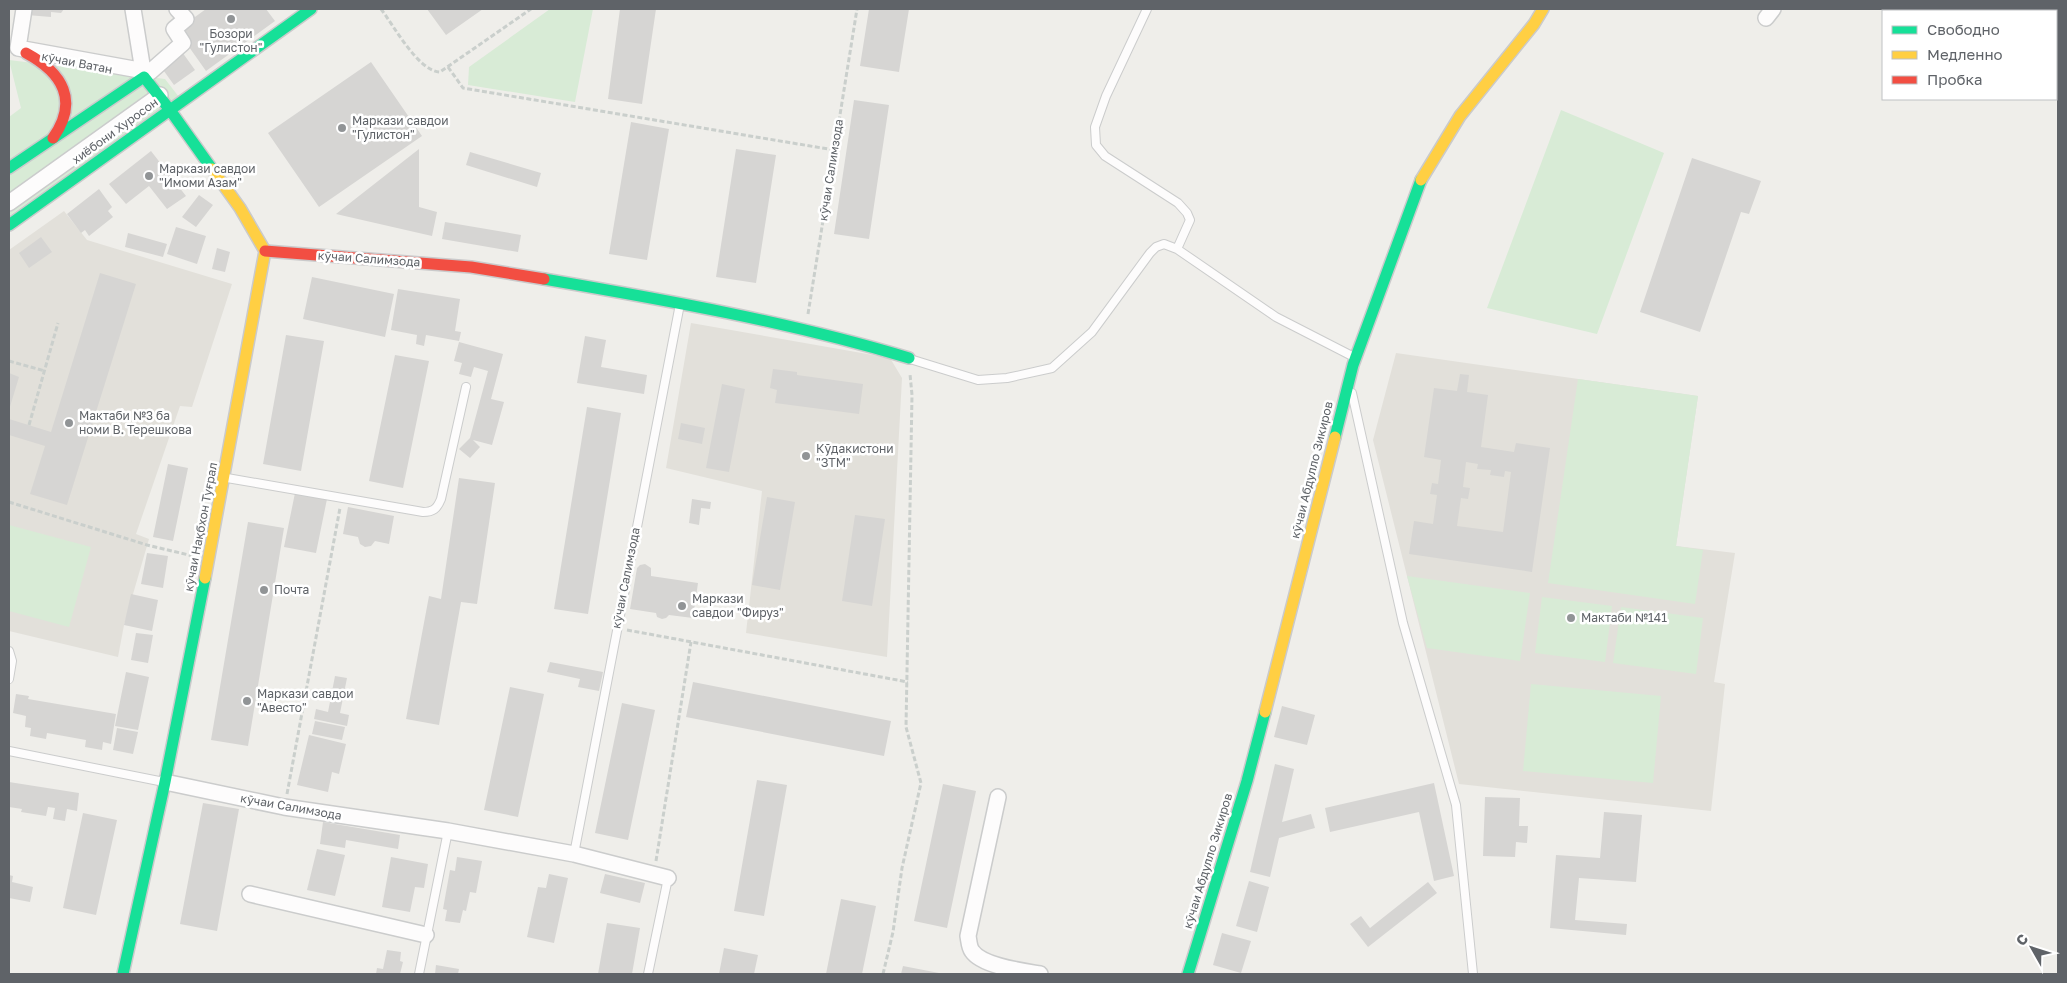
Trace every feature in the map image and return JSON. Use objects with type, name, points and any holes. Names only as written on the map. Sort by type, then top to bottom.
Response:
[{"type":"street","points":[[24,9],[18,48],[150,72],[182,43],[174,29],[186,19],[177,9]]},
{"type":"street","points":[[9,168],[49,143],[144,77],[132,9]]},
{"type":"street","points":[[265,251],[240,208],[170,110],[311,9]]},
{"type":"street","name":"кӯчаи Абдулло Зикиров","points":[[1188,974],[1247,781],[1355,358],[1421,179],[1460,116],[1534,24],[1542,9]]},
{"type":"street","name":"кӯчаи Ватан","points":[[9,50],[144,77]]},
{"type":"street","points":[[26,53],[48,65],[60,78],[65,89],[67,100],[64,117],[57,134],[49,143]]},
{"type":"street","name":"хиёбони Хуросон","points":[[9,225],[170,110],[144,77]]},
{"type":"street","points":[[9,203],[160,95]]},
{"type":"street","name":"кӯчаи Салимзода","points":[[265,251],[471,267],[680,302],[876,348],[909,358]]},
{"type":"street","name":"кӯчаи Нақбхон Туғрал","points":[[123,974],[165,782],[225,478],[265,251]]},
{"type":"street","name":"кӯчаи Салимзода","points":[[165,782],[284,807],[448,831],[574,854],[661,876]]},
{"type":"street","points":[[998,797],[968,936],[971,950],[976,956],[986,962],[1040,974]]},
{"type":"street","points":[[250,894],[426,935]]},
{"type":"lane","points":[[1147,9],[1106,96],[1095,127],[1096,145],[1105,156],[1178,202],[1187,213],[1190,220],[1177,249]]},
{"type":"lane","points":[[909,358],[978,380],[1007,378],[1052,368],[1092,332],[1156,247],[1164,244],[1177,249],[1276,317],[1355,358]]},
{"type":"lane","name":"кӯчаи Салимзода","points":[[574,854],[680,302]]},
{"type":"lane","points":[[1349,378],[1403,623],[1456,805],[1474,974]]},
{"type":"lane","points":[[225,478],[423,512],[431,511],[436,508],[441,499],[466,387]]},
{"type":"lane","points":[[9,651],[12,661],[9,679]]},
{"type":"lane","points":[[9,751],[165,782]]},
{"type":"lane","points":[[419,974],[448,831]]},
{"type":"lane","points":[[648,974],[661,876]]},
{"type":"path","points":[[381,9],[421,64],[433,72],[440,72],[448,67],[531,9]]},
{"type":"path","name":"кӯчаи Салимзода","points":[[806,332],[858,9]]},
{"type":"path","points":[[448,67],[463,88],[834,150]]},
{"type":"path","points":[[29,425],[58,323]]},
{"type":"path","points":[[883,974],[893,932],[902,868],[921,784],[906,727],[912,395],[909,358]]},
{"type":"path","points":[[9,360],[45,370]]},
{"type":"path","points":[[284,807],[342,497]]},
{"type":"path","points":[[9,502],[147,545],[208,560]]},
{"type":"path","points":[[616,628],[908,682]]},
{"type":"path","points":[[661,876],[691,642]]},
{"type":"shaded area","points":[[64,211],[87,240],[232,284],[192,407],[180,406],[136,534],[149,539],[124,625],[118,657],[9,631],[9,250]]},
{"type":"shaded area","points":[[691,323],[890,358],[902,378],[887,657],[746,633],[762,491],[666,468]]},
{"type":"shaded area","name":"Мактаби №141","points":[[1396,353],[1698,396],[1676,546],[1735,553],[1714,682],[1725,684],[1711,811],[1459,784],[1373,440]]},
{"type":"green space","points":[[550,9],[593,9],[575,102],[468,85],[469,67]]},
{"type":"green space","points":[[9,60],[165,79],[179,97],[9,216],[9,117],[21,108]]},
{"type":"green space","points":[[1561,110],[1664,153],[1597,334],[1487,308]]},
{"type":"green space","points":[[1578,379],[1698,396],[1676,546],[1703,550],[1695,604],[1548,583]]},
{"type":"green space","points":[[9,525],[91,547],[69,627],[9,611]]},
{"type":"green space","points":[[1407,576],[1530,593],[1520,661],[1427,648]]},
{"type":"green space","points":[[1542,597],[1612,606],[1605,662],[1535,653]]},
{"type":"green space","points":[[1621,607],[1703,618],[1696,674],[1613,663]]},
{"type":"green space","points":[[1531,684],[1661,696],[1653,783],[1523,771]]},
{"type":"building","points":[[28,9],[64,9],[61,13],[51,12],[51,17],[27,15]]},
{"type":"building","points":[[206,9],[266,9],[275,21],[206,71],[177,30]]},
{"type":"building","points":[[427,9],[483,9],[446,35]]},
{"type":"building","points":[[620,9],[656,9],[642,104],[608,99]]},
{"type":"building","points":[[869,9],[909,9],[899,72],[860,66]]},
{"type":"building","points":[[177,45],[195,70],[174,85],[156,60]]},
{"type":"building","points":[[371,62],[422,136],[319,207],[268,133]]},
{"type":"building","points":[[854,100],[889,105],[869,239],[834,234]]},
{"type":"building","points":[[631,122],[669,129],[647,260],[609,254]]},
{"type":"building","points":[[419,149],[419,207],[437,212],[432,236],[336,214]]},
{"type":"building","points":[[736,149],[776,155],[756,283],[716,277]]},
{"type":"building","points":[[151,151],[186,196],[167,209],[149,186],[126,204],[109,184]]},
{"type":"building","points":[[470,152],[541,173],[537,187],[466,165]]},
{"type":"building","points":[[1692,158],[1761,181],[1749,214],[1741,212],[1700,332],[1640,312]]},
{"type":"building","points":[[99,189],[112,207],[108,211],[113,217],[89,236],[85,230],[81,233],[67,214]]},
{"type":"building","points":[[199,195],[213,205],[196,227],[182,217]]},
{"type":"building","points":[[445,222],[521,235],[518,252],[442,239]]},
{"type":"building","points":[[176,227],[206,236],[197,264],[167,254]]},
{"type":"building","points":[[128,233],[167,244],[163,257],[125,247]]},
{"type":"building","points":[[41,237],[52,252],[29,268],[19,253]]},
{"type":"building","points":[[217,248],[230,252],[225,272],[212,269]]},
{"type":"building","points":[[100,273],[136,284],[67,505],[30,494],[45,446],[9,435],[9,419],[51,432]]},
{"type":"building","points":[[312,277],[394,294],[385,337],[303,319]]},
{"type":"building","points":[[398,289],[460,299],[455,331],[461,332],[459,341],[426,335],[424,346],[416,344],[417,335],[391,330]]},
{"type":"building","points":[[286,335],[324,341],[301,471],[263,464]]},
{"type":"building","points":[[585,336],[606,340],[601,367],[647,375],[644,394],[577,383]]},
{"type":"building","points":[[459,342],[503,354],[491,399],[504,402],[492,445],[473,440],[480,447],[470,458],[459,449],[470,438],[488,371],[474,367],[471,377],[459,374],[462,363],[454,361]]},
{"type":"building","points":[[395,355],[429,361],[403,488],[369,481]]},
{"type":"building","points":[[773,369],[797,372],[797,375],[863,384],[859,414],[775,403],[777,390],[770,388]]},
{"type":"building","points":[[9,373],[19,377],[9,410]]},
{"type":"building","points":[[1460,374],[1469,375],[1467,392],[1488,395],[1481,447],[1514,452],[1516,443],[1550,448],[1532,572],[1409,554],[1414,521],[1433,524],[1437,495],[1430,494],[1432,483],[1438,484],[1441,460],[1424,457],[1434,388],[1457,391]],"holes":[[[1466,462],[1478,464],[1477,469],[1491,470],[1490,475],[1504,477],[1505,471],[1511,472],[1503,532],[1457,526],[1461,498],[1468,499],[1470,488],[1463,487]]]},
{"type":"building","points":[[722,384],[745,389],[729,472],[706,468]]},
{"type":"building","points":[[587,407],[621,413],[588,614],[554,609]]},
{"type":"building","points":[[681,423],[705,428],[702,444],[678,439]]},
{"type":"building","points":[[168,464],[188,468],[173,541],[153,537]]},
{"type":"building","points":[[459,478],[495,483],[477,604],[461,602],[439,725],[406,719],[429,596],[441,599]]},
{"type":"building","points":[[295,493],[327,499],[316,553],[284,547]]},
{"type":"building","points":[[767,497],[795,502],[780,590],[752,585]]},
{"type":"building","points":[[692,499],[711,502],[710,509],[701,508],[699,525],[689,523]]},
{"type":"building","points":[[348,507],[394,516],[389,544],[375,541],[371,546],[365,547],[360,544],[358,537],[343,534]]},
{"type":"building","points":[[855,515],[885,519],[872,606],[842,601]]},
{"type":"building","points":[[248,522],[284,528],[248,746],[211,740]]},
{"type":"building","points":[[147,553],[168,556],[163,588],[141,584]]},
{"type":"building","points":[[645,564],[651,568],[651,576],[698,583],[693,618],[669,615],[662,619],[657,617],[656,613],[630,609],[637,568]]},
{"type":"building","points":[[131,594],[158,600],[152,631],[124,625]]},
{"type":"building","points":[[136,633],[153,635],[148,663],[131,660]]},
{"type":"building","points":[[550,662],[603,672],[599,691],[578,687],[580,679],[547,672]]},
{"type":"building","points":[[126,672],[149,677],[138,730],[115,726]]},
{"type":"building","points":[[335,676],[347,678],[340,713],[349,715],[347,726],[314,719],[316,709],[328,712]]},
{"type":"building","points":[[693,682],[891,721],[884,756],[686,717]]},
{"type":"building","points":[[510,687],[544,694],[518,817],[484,810]]},
{"type":"building","points":[[16,694],[29,696],[28,699],[116,714],[111,744],[103,742],[102,750],[85,747],[86,740],[47,733],[46,739],[30,736],[31,728],[25,727],[26,716],[13,713]]},
{"type":"building","points":[[622,703],[655,710],[628,840],[595,833]]},
{"type":"building","points":[[1282,706],[1315,715],[1307,745],[1274,737]]},
{"type":"building","points":[[315,721],[345,727],[342,740],[312,734]]},
{"type":"building","points":[[117,728],[138,732],[133,754],[113,750]]},
{"type":"building","points":[[309,735],[346,744],[339,774],[332,772],[328,792],[297,785]]},
{"type":"building","points":[[1275,764],[1294,769],[1282,822],[1311,814],[1315,828],[1279,838],[1270,877],[1250,872]]},
{"type":"building","points":[[757,780],[787,785],[764,916],[734,911]]},
{"type":"building","points":[[9,782],[79,793],[77,811],[67,809],[65,821],[53,819],[55,808],[48,807],[46,816],[21,812],[22,809],[9,807]]},
{"type":"building","points":[[1434,783],[1454,876],[1434,881],[1419,812],[1330,832],[1325,808]]},
{"type":"building","points":[[943,784],[976,791],[947,928],[914,921]]},
{"type":"building","points":[[1485,797],[1520,798],[1519,826],[1528,826],[1527,843],[1516,842],[1515,857],[1483,856]]},
{"type":"building","points":[[203,803],[239,809],[217,931],[180,924]]},
{"type":"building","points":[[1604,812],[1642,815],[1636,882],[1579,878],[1575,920],[1627,924],[1626,935],[1550,928],[1556,855],[1600,858]]},
{"type":"building","points":[[83,813],[117,820],[96,915],[63,908]]},
{"type":"building","points":[[323,822],[400,835],[398,849],[346,840],[345,848],[320,844]]},
{"type":"building","points":[[317,849],[345,855],[335,896],[307,890]]},
{"type":"building","points":[[391,857],[428,864],[424,888],[415,887],[410,912],[382,907]]},
{"type":"building","points":[[457,857],[482,861],[476,893],[470,892],[466,911],[463,910],[460,923],[445,921],[447,910],[443,909],[450,870],[455,871]]},
{"type":"building","points":[[549,874],[568,878],[554,943],[527,937],[538,887],[546,888]]},
{"type":"building","points":[[605,874],[645,883],[640,903],[600,893]]},
{"type":"building","points":[[9,875],[13,876],[12,882],[33,887],[30,902],[9,898]]},
{"type":"building","points":[[1249,881],[1269,887],[1257,932],[1236,926]]},
{"type":"building","points":[[1428,882],[1437,893],[1368,947],[1350,924],[1361,916],[1370,928]]},
{"type":"building","points":[[841,899],[876,906],[862,974],[826,974]]},
{"type":"building","points":[[607,923],[640,928],[632,974],[598,974]]},
{"type":"building","points":[[1222,933],[1251,941],[1241,973],[1213,965]]},
{"type":"building","points":[[724,948],[758,955],[754,974],[719,974]]},
{"type":"building","points":[[387,950],[401,952],[400,961],[403,962],[400,974],[376,974],[377,968],[383,969]]},
{"type":"building","points":[[436,965],[459,969],[458,974],[435,974]]},
{"type":"building","points":[[903,966],[939,973],[901,974]]},
{"type":"traffic: fast","points":[[212,169],[170,110],[311,9]]},
{"type":"traffic: fast","points":[[9,168],[144,77],[170,110],[9,225]]},
{"type":"traffic: fast","points":[[1335,437],[1353,365],[1421,180]]},
{"type":"traffic: fast","points":[[544,279],[773,323],[819,333],[909,358]]},
{"type":"traffic: fast","points":[[123,974],[165,782],[205,578]]},
{"type":"traffic: fast","points":[[1188,974],[1247,781],[1265,712]]},
{"type":"traffic: slow","points":[[1421,180],[1460,116],[1534,24],[1543,9]]},
{"type":"traffic: slow","points":[[205,578],[265,251],[240,208],[212,169]]},
{"type":"traffic: slow","points":[[1265,712],[1335,437]]},
{"type":"traffic: jam","points":[[26,53],[49,70],[58,79],[63,89],[66,100],[65,112],[61,125],[53,138]]},
{"type":"traffic: jam","points":[[265,251],[471,267],[544,279]]},
{"type":"place","name":"Бозори \"Гулистон\"","points":[[231,19]]},
{"type":"place","name":"Маркази савдои \"Гулистон\"","points":[[342,128]]},
{"type":"place","name":"Маркази савдои \"Имоми Азам\"","points":[[149,176]]},
{"type":"place","name":"Мактаби №3 ба номи В. Терешкова","points":[[69,423]]},
{"type":"place","name":"Кӯдакистони \"ЗТМ\"","points":[[806,456]]},
{"type":"place","name":"Почта","points":[[264,590]]},
{"type":"place","name":"Маркази савдои \"Фируз\"","points":[[682,606]]},
{"type":"place","name":"Мактаби №141","points":[[1571,618]]},
{"type":"place","name":"Маркази савдои \"Авесто\"","points":[[247,701]]}]
